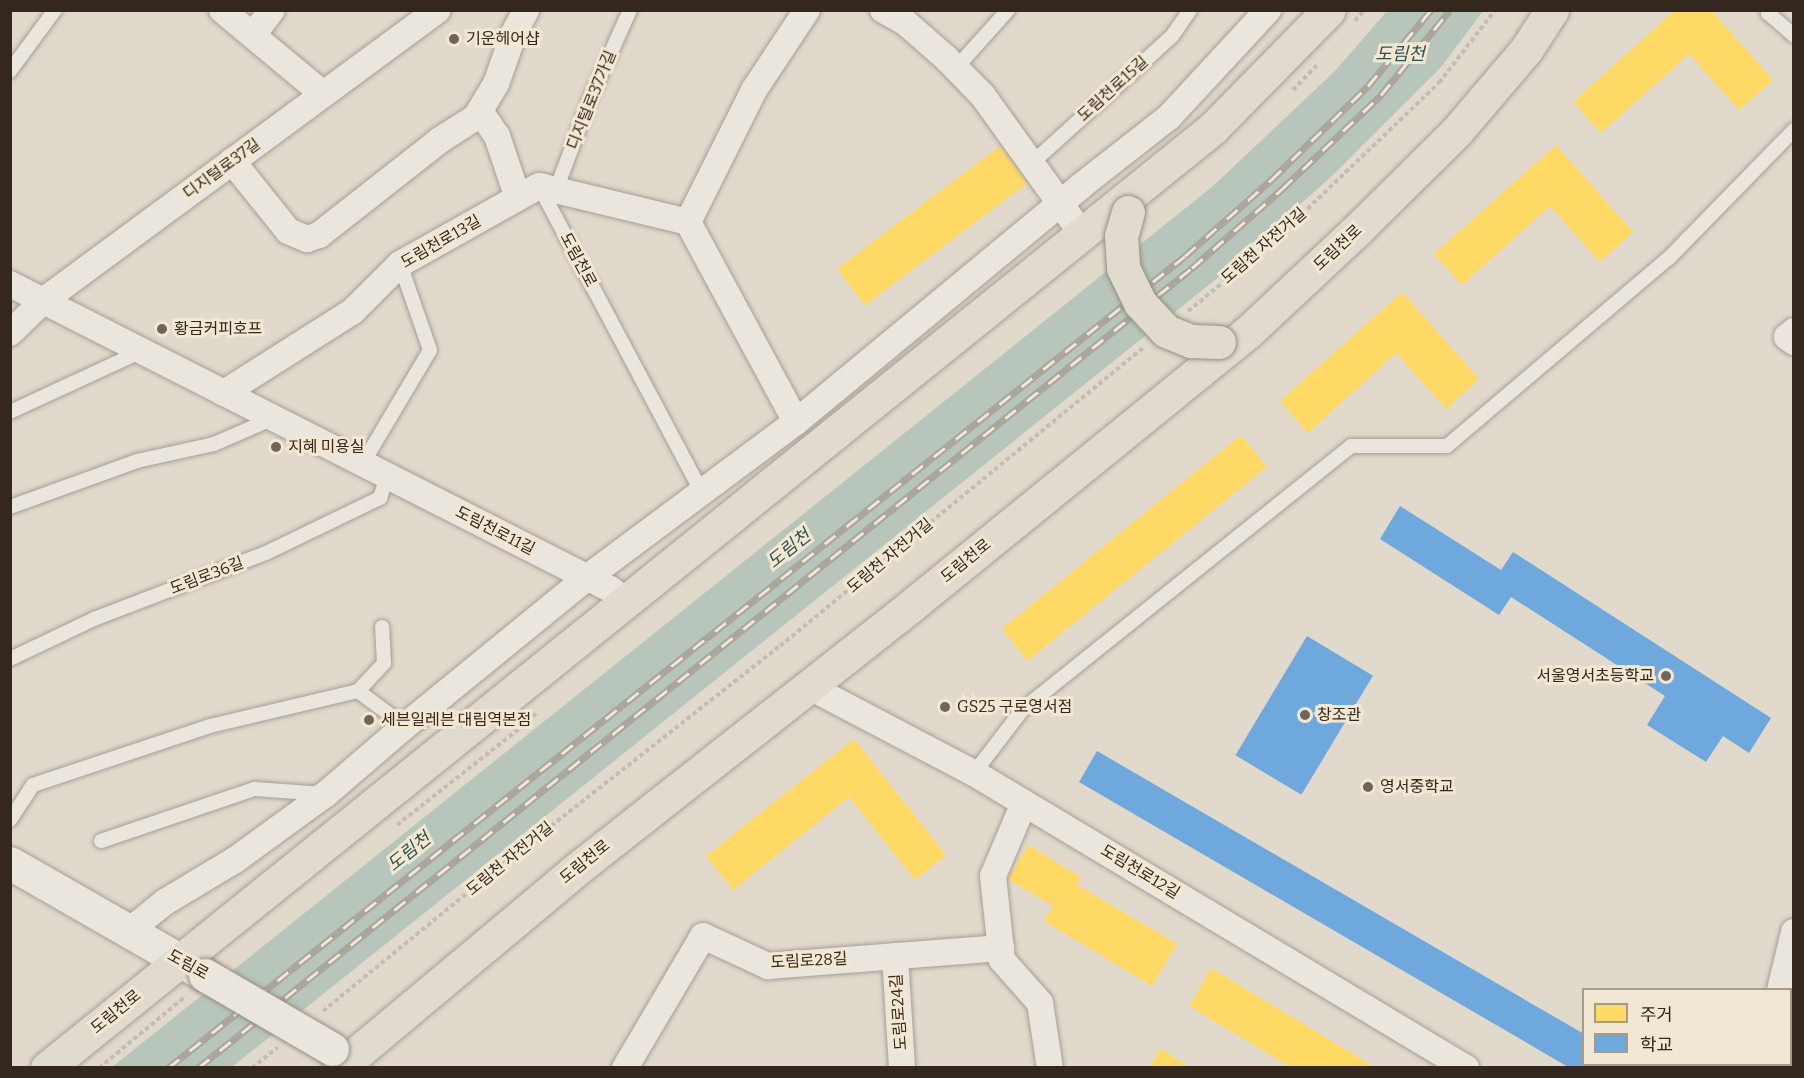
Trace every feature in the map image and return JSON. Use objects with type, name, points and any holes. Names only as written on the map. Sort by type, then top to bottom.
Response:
[{"type":"main road","name":"도림천로","points":[[47,1068],[193,968],[626,601],[1082,234],[1131,201],[1213,128],[1329,10]]},
{"type":"main road","name":"도림천로","points":[[347,1061],[573,872],[808,687],[1234,337],[1357,230],[1457,131],[1526,50],[1552,10]]},
{"type":"main road","points":[[1131,201],[1121,236],[1123,268],[1140,303],[1166,331],[1191,341],[1234,337]]},
{"type":"street","points":[[222,10],[323,94]]},
{"type":"street","points":[[253,35],[272,10]]},
{"type":"street","name":"디지털로37길","points":[[10,333],[43,301],[437,10]]},
{"type":"street","points":[[232,161],[288,231],[307,239],[319,235],[480,111],[496,84],[514,33],[526,10]]},
{"type":"street","points":[[688,222],[754,90],[807,10]]},
{"type":"street","points":[[884,10],[906,23],[983,96],[1082,234]]},
{"type":"street","points":[[129,931],[165,902],[235,860],[326,794],[405,726],[588,578],[796,422],[1060,203],[1169,117],[1268,10]]},
{"type":"street","points":[[480,111],[538,191],[688,222],[796,422]]},
{"type":"street","name":"도림천로13길","points":[[224,393],[353,311],[400,264],[538,191]]},
{"type":"street","name":"도림천로11길","points":[[10,284],[610,589],[626,601]]},
{"type":"street","points":[[1794,331],[1787,338],[1794,342]]},
{"type":"street","name":"도림천로12길","points":[[808,687],[974,773],[1466,1068]]},
{"type":"street","points":[[1024,803],[993,876],[1002,960],[1040,1002],[1050,1068]]},
{"type":"street","name":"도림로","points":[[10,863],[193,968],[347,1061]]},
{"type":"street","points":[[1780,988],[1794,932]]},
{"type":"street","name":"도림로28길","points":[[625,1068],[703,936],[768,966],[1001,948]]},
{"type":"street","name":"도림로24길","points":[[895,956],[902,1068]]},
{"type":"lane","points":[[10,72],[55,10]]},
{"type":"lane","name":"디지털로37가길","points":[[538,191],[590,99],[630,10]]},
{"type":"lane","points":[[956,68],[1008,10]]},
{"type":"lane","name":"도림천로15길","points":[[1032,163],[1172,36],[1190,10]]},
{"type":"lane","points":[[1770,10],[1768,13],[1794,36]]},
{"type":"lane","points":[[974,773],[1023,709],[1351,446],[1447,446],[1669,258],[1794,130]]},
{"type":"lane","name":"도림천로","points":[[538,191],[702,492]]},
{"type":"lane","points":[[363,463],[430,351],[400,264]]},
{"type":"lane","points":[[10,412],[142,351]]},
{"type":"lane","points":[[10,507],[137,460],[214,444],[274,418]]},
{"type":"lane","name":"도림로36길","points":[[10,659],[94,619],[266,553],[380,498],[387,476]]},
{"type":"lane","points":[[10,820],[33,785],[210,726],[358,691],[384,663],[382,627]]},
{"type":"lane","points":[[358,691],[405,726]]},
{"type":"lane","points":[[101,841],[255,789],[326,794]]},
{"type":"path","name":"도림천 자전거길","points":[[1184,315],[1275,240],[1439,83],[1496,10]]},
{"type":"path","name":"도림천 자전거길","points":[[322,1012],[504,863],[780,646],[1147,344]]},
{"type":"path","points":[[252,1068],[285,1041]]},
{"type":"water","name":"도림천","points":[[1387,11],[1483,11],[1442,66],[1334,174],[1220,276],[232,1067],[111,1068],[1212,187],[1336,70]]},
{"type":"building: 주거","points":[[1675,10],[1711,10],[1773,80],[1739,110],[1689,54],[1601,133],[1573,102]]},
{"type":"building: 주거","points":[[1556,145],[1633,232],[1600,262],[1550,206],[1462,285],[1434,254]]},
{"type":"building: 주거","points":[[1000,146],[1028,183],[865,306],[837,269]]},
{"type":"building: 주거","points":[[1402,292],[1479,379],[1446,409],[1396,353],[1308,433],[1280,401]]},
{"type":"building: 주거","points":[[1241,435],[1267,467],[1027,661],[1002,629]]},
{"type":"building: 주거","points":[[854,739],[946,855],[915,880],[849,797],[733,890],[706,856]]},
{"type":"building: 주거","points":[[1028,845],[1081,877],[1077,885],[1177,944],[1152,986],[1044,921],[1053,906],[1008,879]]},
{"type":"building: 주거","points":[[1211,968],[1376,1068],[1292,1068],[1189,1006]]},
{"type":"building: 주거","points":[[1160,1048],[1191,1068],[1149,1068]]},
{"type":"building: 학교","points":[[1400,506],[1501,570],[1513,552],[1771,718],[1749,753],[1723,736],[1706,762],[1647,725],[1665,696],[1511,597],[1499,615],[1380,539]]},
{"type":"building: 학교","name":"창조관","points":[[1307,636],[1373,676],[1301,795],[1235,755]]},
{"type":"building: 학교","points":[[1097,751],[1582,1033],[1582,1066],[1639,1066],[1642,1068],[1570,1068],[1079,782]]},
{"type":"railway","points":[[168,1068],[1185,256],[1271,180],[1368,86],[1431,10]]},
{"type":"railway","points":[[198,1068],[1192,268],[1282,189],[1381,95],[1450,10]]},
{"type":"place","name":"기운헤어샵","points":[[454,39]]},
{"type":"place","name":"황금커피호프","points":[[162,329]]},
{"type":"place","name":"지혜 미용실","points":[[276,447]]},
{"type":"place","name":"서울영서초등학교","points":[[1666,676]]},
{"type":"place","name":"GS25 구로영서점","points":[[945,707]]},
{"type":"place","name":"창조관","points":[[1305,715]]},
{"type":"place","name":"세븐일레븐 대림역본점","points":[[369,720]]},
{"type":"place","name":"영서중학교","points":[[1368,787]]}]
